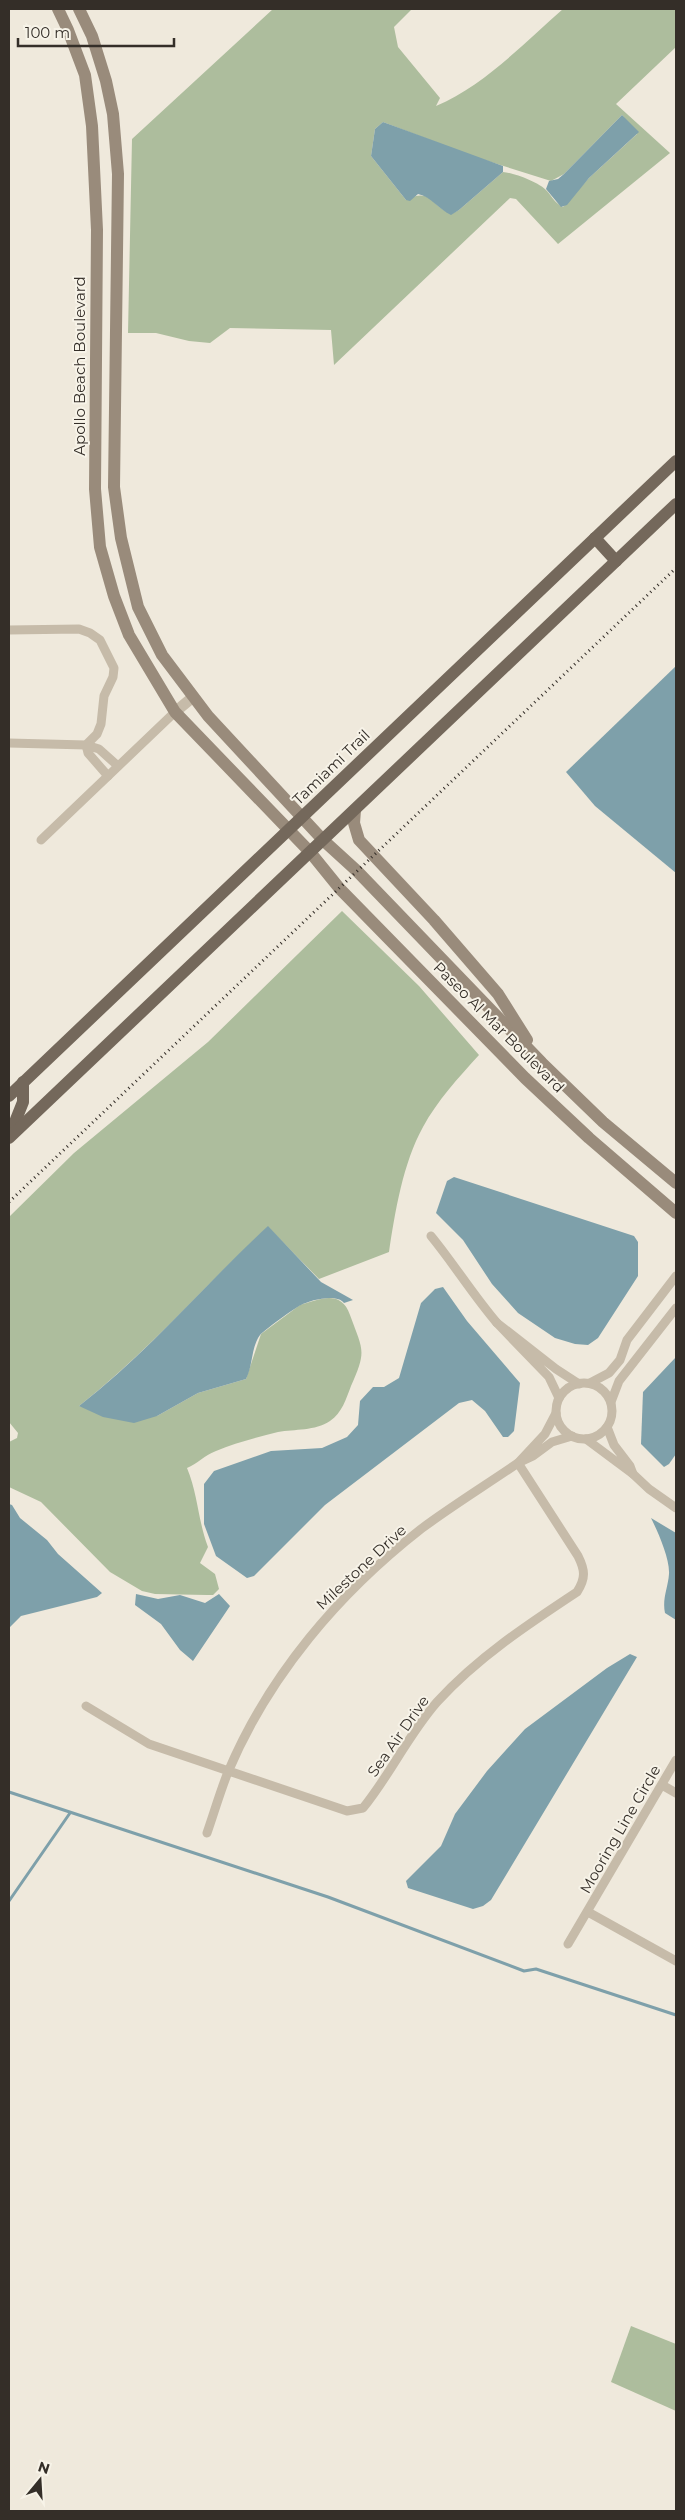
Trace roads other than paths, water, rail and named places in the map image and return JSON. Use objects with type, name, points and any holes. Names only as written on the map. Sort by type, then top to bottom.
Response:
[{"type":"main road","name":"Apollo Beach Boulevard","points":[[58,9],[85,75],[95,156],[95,482],[100,547],[114,596],[129,635],[175,712],[310,852]]},
{"type":"main road","points":[[79,9],[92,36],[106,81],[113,114],[118,174],[114,487],[121,538],[138,607],[162,655],[193,697],[323,840]]},
{"type":"main road","name":"Tamiami Trail","points":[[9,1096],[676,461]]},
{"type":"main road","points":[[9,1137],[676,504]]},
{"type":"main road","points":[[595,538],[616,561]]},
{"type":"main road","points":[[355,810],[354,823],[359,840],[434,920],[498,994],[542,1063]]},
{"type":"main road","name":"Paseo Al Mar Boulevard","points":[[323,840],[357,871],[542,1063],[603,1122],[676,1182]]},
{"type":"main road","name":"Paseo Al Mar Boulevard","points":[[310,852],[340,889],[526,1078],[589,1138],[676,1213]]},
{"type":"main road","points":[[9,1137],[23,1102],[23,1082]]},
{"type":"street","points":[[9,630],[74,629],[90,633],[100,640],[114,668],[113,677],[104,696],[101,724],[97,734],[86,745]]},
{"type":"street","points":[[41,840],[193,697]]},
{"type":"street","points":[[9,743],[86,745],[99,749],[118,766]]},
{"type":"street","points":[[86,745],[88,753],[108,776]]},
{"type":"street","points":[[431,1236],[456,1267],[477,1301],[549,1376],[559,1398]]},
{"type":"street","points":[[676,1276],[627,1340],[620,1360],[609,1373],[590,1383],[569,1387],[559,1398],[556,1413],[561,1426],[572,1436],[586,1439],[633,1474],[649,1490],[676,1508]]},
{"type":"street","points":[[586,1439],[600,1434],[607,1427],[612,1416],[611,1402],[619,1381],[676,1308]]},
{"type":"street","points":[[497,1323],[556,1370],[579,1384]]},
{"type":"street","points":[[590,1383],[603,1390],[611,1402]]},
{"type":"street","name":"Milestone Drive","points":[[518,1463],[545,1434],[556,1413]]},
{"type":"street","points":[[607,1427],[614,1445],[630,1466],[633,1474]]},
{"type":"street","name":"Milestone Drive","points":[[207,1833],[228,1772],[256,1717],[294,1656],[336,1606],[379,1565],[422,1529],[518,1463],[533,1456],[552,1442],[572,1436]]},
{"type":"street","name":"Sea Air Drive","points":[[86,1706],[149,1744],[347,1811],[362,1808],[406,1742],[436,1703],[468,1671],[514,1633],[577,1592],[584,1581],[584,1568],[518,1463]]},
{"type":"street","name":"Mooring Line Circle","points":[[568,1944],[676,1760]]},
{"type":"street","points":[[662,1785],[676,1793]]},
{"type":"street","name":"Mooring Line Circle","points":[[588,1912],[676,1961]]},
{"type":"water","points":[[622,115],[639,132],[589,178],[567,205],[561,207],[546,189],[549,181],[558,179],[564,174]]},
{"type":"water","points":[[383,122],[503,166],[503,172],[451,215],[431,200],[418,194],[410,201],[406,200],[371,156],[375,129]]},
{"type":"water","points":[[676,666],[676,873],[595,806],[566,772]]},
{"type":"water","points":[[454,1177],[634,1236],[638,1242],[638,1276],[598,1338],[588,1345],[575,1344],[555,1338],[518,1313],[492,1284],[463,1240],[436,1213],[447,1181]]},
{"type":"water","points":[[268,1226],[321,1282],[353,1300],[344,1303],[336,1298],[323,1298],[298,1307],[260,1335],[255,1345],[246,1379],[198,1393],[157,1416],[134,1423],[103,1417],[79,1406],[129,1364]]},
{"type":"water","points":[[443,1287],[467,1321],[520,1383],[514,1431],[508,1437],[503,1437],[485,1411],[472,1400],[459,1403],[325,1505],[254,1576],[247,1578],[216,1556],[204,1524],[204,1484],[214,1471],[271,1451],[322,1448],[347,1437],[358,1425],[360,1401],[373,1387],[384,1387],[399,1378],[421,1303],[435,1289]]},
{"type":"water","points":[[676,1357],[676,1454],[669,1464],[664,1467],[641,1444],[643,1392]]},
{"type":"water","points":[[9,1504],[12,1505],[20,1518],[47,1540],[58,1554],[102,1593],[97,1597],[21,1616],[9,1628]]},
{"type":"water","points":[[651,1518],[676,1533],[676,1620],[665,1613],[664,1603],[669,1574],[668,1561]]},
{"type":"water","points":[[136,1594],[158,1599],[180,1595],[205,1603],[219,1594],[230,1606],[193,1661],[180,1650],[161,1624],[135,1605]]},
{"type":"water","points":[[630,1654],[637,1657],[491,1900],[483,1906],[473,1909],[408,1888],[406,1881],[441,1846],[455,1814],[487,1771],[525,1729],[607,1668]]},
{"type":"waterway","points":[[9,1792],[328,1897],[524,1971],[536,1969],[676,2015]]},
{"type":"waterway","points":[[9,1901],[70,1813]]},
{"type":"railway","points":[[9,1202],[676,568]]}]
